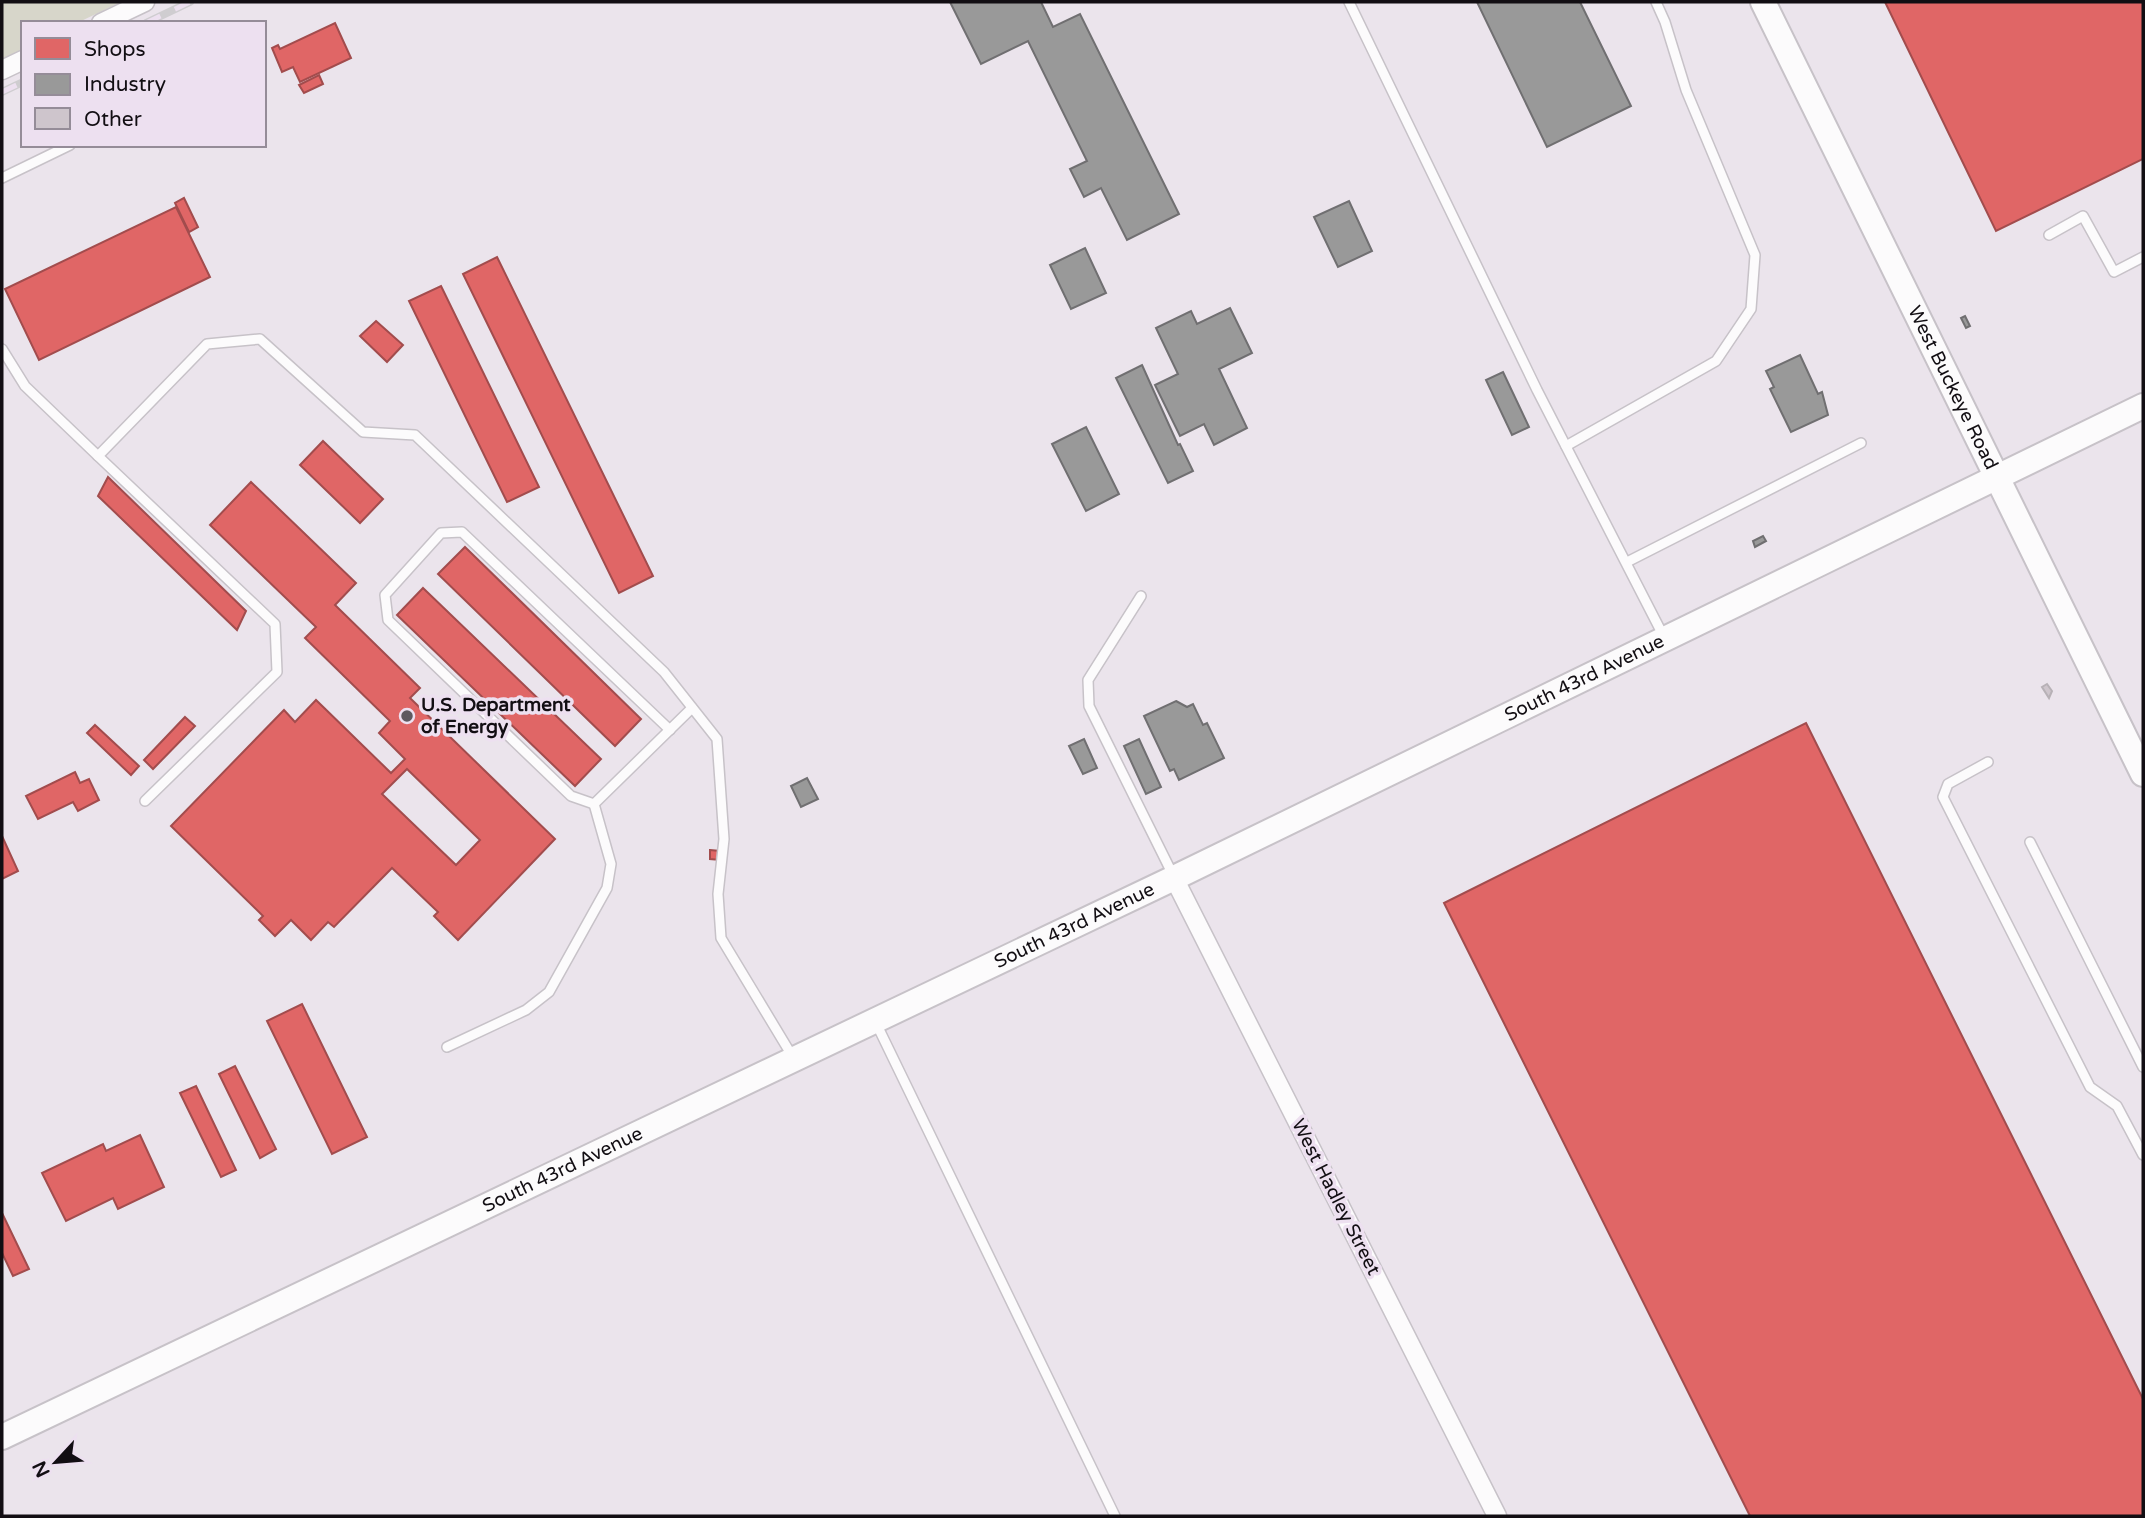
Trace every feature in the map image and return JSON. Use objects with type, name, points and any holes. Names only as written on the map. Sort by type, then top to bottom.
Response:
[{"type":"main road","name":"West Buckeye Road","points":[[1763,2],[2143,774]]},
{"type":"main road","name":"South 43rd Avenue","points":[[2,1437],[1174,878],[2143,406]]},
{"type":"street","points":[[105,21],[145,2]]},
{"type":"street","points":[[2,71],[21,61]]},
{"type":"street","name":"West Hadley Street","points":[[1174,878],[1497,1516]]},
{"type":"lane","points":[[1349,2],[1566,446],[1665,639]]},
{"type":"lane","points":[[1566,446],[1716,361],[1751,309],[1755,254],[1686,90],[1656,2]]},
{"type":"lane","points":[[2,178],[66,147]]},
{"type":"lane","points":[[2049,235],[2083,216],[2114,272],[2143,257]]},
{"type":"lane","points":[[98,456],[206,344],[260,339],[363,432],[415,435],[664,672],[717,739],[724,839],[718,894],[722,939],[795,1060]]},
{"type":"lane","points":[[2,349],[25,386],[275,624],[277,672],[145,801]]},
{"type":"lane","points":[[1627,562],[1861,443]]},
{"type":"lane","points":[[594,804],[571,796],[388,620],[385,595],[441,533],[462,532],[670,730]]},
{"type":"lane","points":[[1140,596],[1088,680],[1089,706],[1174,878]]},
{"type":"lane","points":[[594,804],[692,708]]},
{"type":"lane","points":[[1988,762],[1948,784],[1943,797],[2090,1087],[2117,1106],[2143,1155]]},
{"type":"lane","points":[[447,1047],[526,1010],[549,992],[607,888],[611,864],[594,804]]},
{"type":"lane","points":[[2030,842],[2143,1068]]},
{"type":"lane","points":[[875,1021],[1115,1516]]},
{"type":"shaded area","points":[[2,2],[121,2],[81,21],[21,21],[21,50],[2,59]]},
{"type":"building: Shops","points":[[1885,2],[2143,2],[2143,159],[1996,231]]},
{"type":"building: Shops","points":[[335,23],[351,58],[300,82],[293,67],[282,72],[272,48],[278,45],[280,49]]},
{"type":"building: Shops","points":[[319,75],[323,84],[304,93],[299,85]]},
{"type":"building: Shops","points":[[184,198],[198,227],[189,232],[175,203]]},
{"type":"building: Shops","points":[[176,207],[210,277],[39,360],[5,289]]},
{"type":"building: Shops","points":[[497,257],[653,576],[619,593],[463,274]]},
{"type":"building: Shops","points":[[441,286],[539,487],[507,502],[409,301]]},
{"type":"building: Shops","points":[[376,321],[403,345],[387,362],[360,336]]},
{"type":"building: Shops","points":[[323,441],[383,499],[360,523],[300,465]]},
{"type":"building: Shops","points":[[108,477],[246,611],[237,630],[98,496]]},
{"type":"building: Shops","name":"U.S. Department of Energy","points":[[251,482],[356,583],[335,605],[420,688],[410,698],[555,839],[458,940],[434,916],[438,912],[392,868],[334,927],[328,922],[311,940],[291,920],[275,936],[259,920],[263,916],[171,826],[284,710],[295,722],[316,700],[391,773],[405,759],[379,733],[390,721],[305,638],[316,627],[210,525]],"holes":[[[407,769],[480,840],[456,865],[382,794]]]},
{"type":"building: Shops","points":[[465,547],[641,719],[615,746],[438,574]]},
{"type":"building: Shops","points":[[423,588],[601,759],[575,786],[397,615]]},
{"type":"building: Shops","points":[[185,717],[195,726],[153,769],[144,760]]},
{"type":"building: Shops","points":[[1806,723],[2143,1399],[2143,1516],[1750,1516],[1444,903]]},
{"type":"building: Shops","points":[[95,725],[139,766],[131,775],[87,733]]},
{"type":"building: Shops","points":[[75,772],[80,783],[89,779],[99,800],[78,811],[73,802],[38,819],[26,796]]},
{"type":"building: Shops","points":[[2,836],[18,871],[2,879]]},
{"type":"building: Shops","points":[[710,850],[720,851],[720,860],[710,859]]},
{"type":"building: Shops","points":[[302,1004],[367,1137],[332,1154],[267,1021]]},
{"type":"building: Shops","points":[[235,1066],[276,1149],[260,1158],[219,1074]]},
{"type":"building: Shops","points":[[196,1086],[236,1170],[221,1177],[180,1093]]},
{"type":"building: Shops","points":[[140,1135],[164,1187],[118,1209],[113,1198],[66,1221],[42,1173],[103,1144],[106,1151]]},
{"type":"building: Shops","points":[[2,1213],[29,1269],[13,1276],[2,1253]]},
{"type":"building: Industry","points":[[950,2],[1041,2],[1053,27],[1080,14],[1179,214],[1127,240],[1101,188],[1084,197],[1070,169],[1087,161],[1028,41],[981,64]]},
{"type":"building: Industry","points":[[1477,2],[1580,2],[1631,106],[1547,147]]},
{"type":"building: Industry","points":[[1349,201],[1372,251],[1338,267],[1314,217]]},
{"type":"building: Industry","points":[[1085,248],[1106,293],[1071,309],[1050,265]]},
{"type":"building: Industry","points":[[1230,308],[1252,353],[1219,369],[1247,428],[1214,445],[1204,424],[1180,436],[1155,385],[1178,374],[1156,328],[1191,311],[1197,324]]},
{"type":"building: Industry","points":[[1965,316],[1970,326],[1966,328],[1961,318]]},
{"type":"building: Industry","points":[[1800,355],[1818,394],[1822,392],[1828,415],[1791,432],[1770,389],[1774,387],[1766,371]]},
{"type":"building: Industry","points":[[1142,365],[1178,445],[1180,444],[1193,471],[1168,483],[1116,378]]},
{"type":"building: Industry","points":[[1503,372],[1529,427],[1512,435],[1486,380]]},
{"type":"building: Industry","points":[[1086,427],[1119,494],[1086,511],[1052,444]]},
{"type":"building: Industry","points":[[1763,536],[1766,541],[1755,547],[1753,541]]},
{"type":"building: Industry","points":[[1176,701],[1187,707],[1193,704],[1203,725],[1207,723],[1224,758],[1179,780],[1174,769],[1170,771],[1144,716]]},
{"type":"building: Industry","points":[[1084,739],[1097,768],[1083,774],[1069,746]]},
{"type":"building: Industry","points":[[1139,739],[1161,787],[1146,794],[1124,746]]},
{"type":"building: Industry","points":[[807,778],[818,799],[801,807],[791,786]]},
{"type":"building: Other","points":[[2047,684],[2052,691],[2049,698],[2042,687]]},
{"type":"railway","points":[[150,21],[190,2]]},
{"type":"railway","points":[[2,92],[21,83]]},
{"type":"place","name":"U.S. Department of Energy","points":[[407,716]]}]
